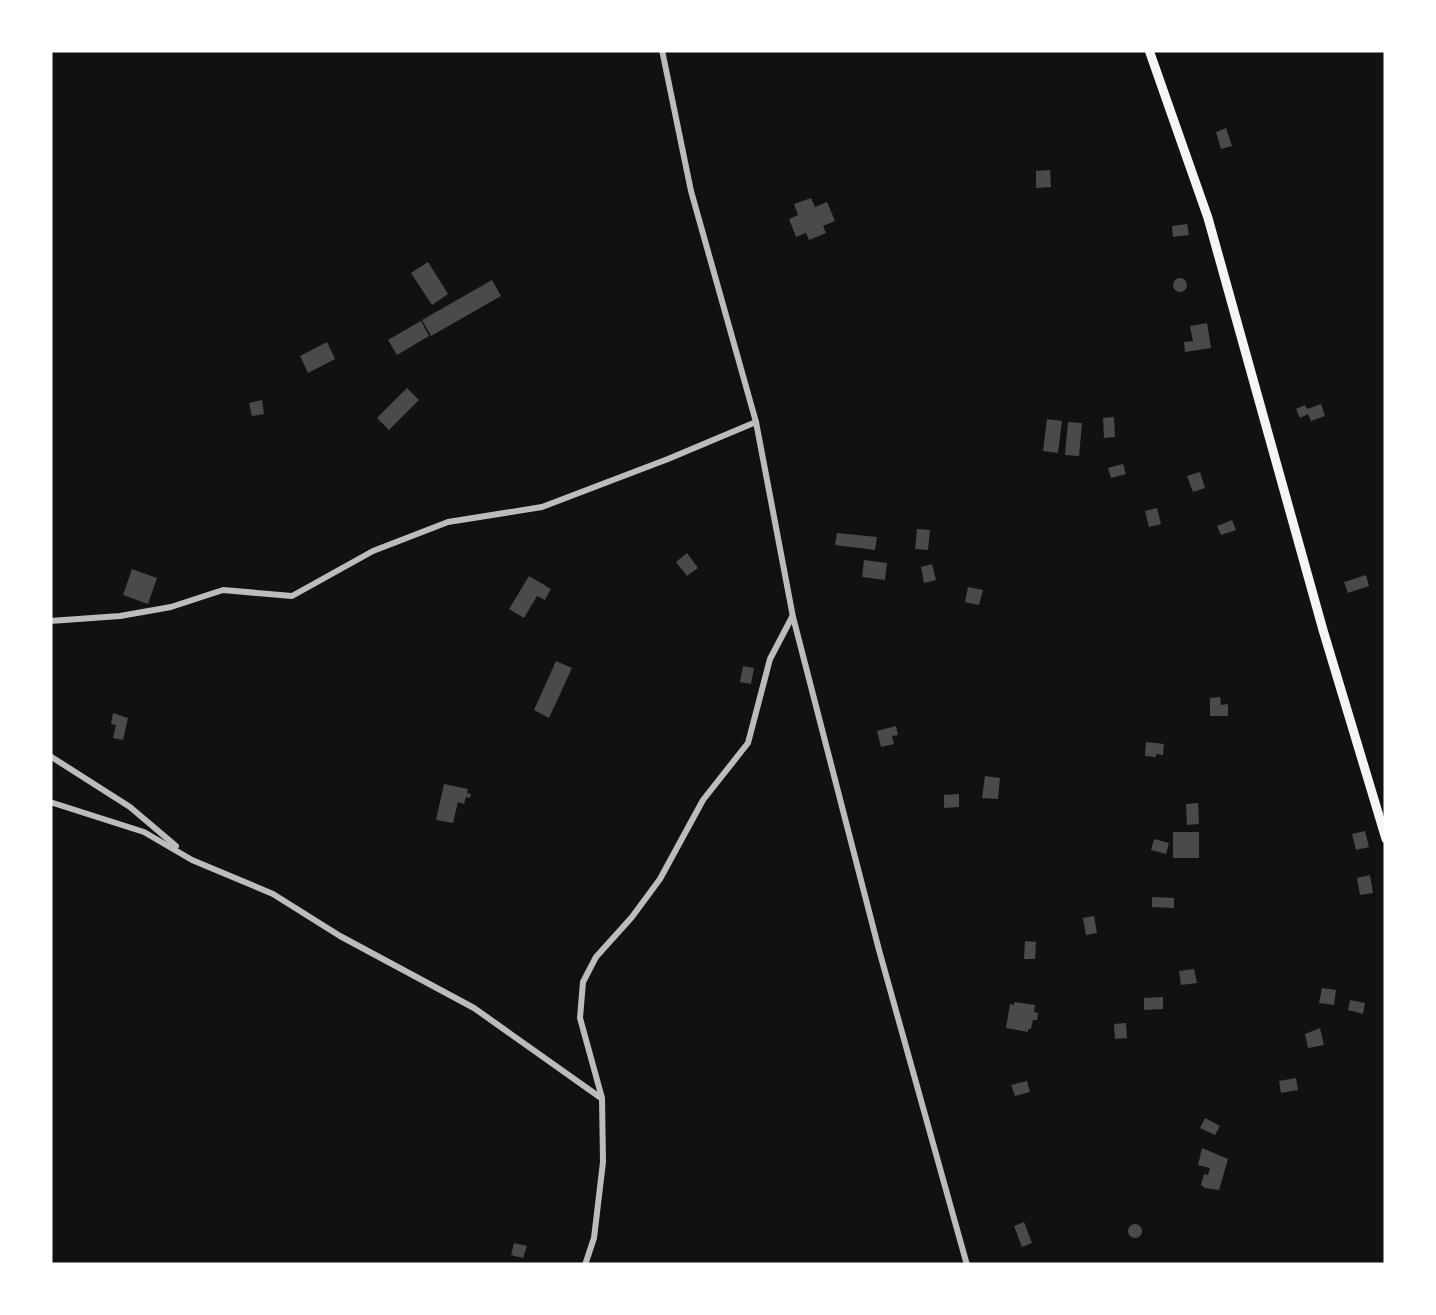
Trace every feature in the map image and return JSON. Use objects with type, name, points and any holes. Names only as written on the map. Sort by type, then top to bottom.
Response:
[{"type":"main road","points":[[1149,50],[1208,218],[1386,839]]},
{"type":"street","points":[[662,50],[691,190],[756,422],[792,617],[967,1265]]},
{"type":"street","points":[[50,621],[154,610],[223,590],[292,596],[373,551],[448,522],[542,507],[756,422]]},
{"type":"street","points":[[586,1265],[594,1238],[603,1162],[602,1098],[580,1018],[583,982],[596,957],[660,879],[703,800],[748,743],[770,659],[792,617]]},
{"type":"street","points":[[50,756],[130,807],[192,860]]},
{"type":"street","points":[[50,802],[144,832],[192,860],[273,894],[340,936],[474,1008],[602,1098]]},
{"type":"building","points":[[1226,128],[1232,146],[1221,149],[1216,132]]},
{"type":"building","points":[[1050,170],[1051,187],[1036,188],[1036,171]]},
{"type":"building","points":[[811,198],[815,207],[827,202],[835,221],[823,226],[826,233],[809,240],[806,233],[796,237],[789,219],[798,215],[794,204]]},
{"type":"building","points":[[1187,224],[1189,235],[1173,237],[1172,226]]},
{"type":"building","points":[[428,262],[448,294],[432,305],[411,273]]},
{"type":"building","points":[[1180,278],[1187,285],[1180,292],[1173,285]]},
{"type":"building","points":[[492,280],[501,296],[431,336],[422,320]]},
{"type":"building","points":[[421,321],[429,336],[397,355],[388,340]]},
{"type":"building","points":[[1207,323],[1211,348],[1185,352],[1184,342],[1193,341],[1190,326]]},
{"type":"building","points":[[327,342],[335,359],[308,373],[300,356]]},
{"type":"building","points":[[407,388],[419,400],[389,430],[377,418]]},
{"type":"building","points":[[262,400],[264,414],[252,416],[249,403]]},
{"type":"building","points":[[1321,404],[1325,416],[1311,421],[1308,414],[1300,418],[1296,409],[1305,405],[1307,409]]},
{"type":"building","points":[[1114,417],[1115,437],[1104,438],[1103,418]]},
{"type":"building","points":[[1047,419],[1062,421],[1058,453],[1043,451]]},
{"type":"building","points":[[1068,422],[1082,423],[1079,456],[1065,455]]},
{"type":"building","points":[[1123,464],[1126,474],[1111,478],[1108,468]]},
{"type":"building","points":[[1200,472],[1205,488],[1193,492],[1187,476]]},
{"type":"building","points":[[1157,508],[1161,524],[1149,527],[1145,511]]},
{"type":"building","points":[[1232,520],[1236,530],[1221,535],[1217,526]]},
{"type":"building","points":[[917,529],[930,530],[928,550],[915,549]]},
{"type":"building","points":[[837,533],[877,537],[875,550],[835,545]]},
{"type":"building","points":[[687,553],[698,568],[687,576],[676,562]]},
{"type":"building","points":[[864,560],[887,563],[885,580],[862,577]]},
{"type":"building","points":[[932,564],[936,580],[924,583],[921,567]]},
{"type":"building","points":[[132,569],[157,578],[148,604],[123,595]]},
{"type":"building","points":[[1366,575],[1369,586],[1348,593],[1344,582]]},
{"type":"building","points":[[529,576],[551,589],[545,600],[537,596],[524,618],[509,609]]},
{"type":"building","points":[[968,587],[983,590],[979,605],[965,602]]},
{"type":"building","points":[[556,661],[572,668],[549,718],[534,710]]},
{"type":"building","points":[[743,666],[754,668],[751,684],[740,682]]},
{"type":"building","points":[[1220,697],[1221,705],[1228,704],[1228,716],[1210,716],[1210,698]]},
{"type":"building","points":[[113,713],[128,718],[123,740],[113,738]]},
{"type":"building","points":[[896,726],[894,744],[881,747],[877,731]]},
{"type":"building","points":[[1146,742],[1164,744],[1163,755],[1145,756]]},
{"type":"building","points":[[985,776],[1000,778],[998,799],[982,798]]},
{"type":"building","points":[[444,784],[468,789],[471,794],[464,804],[458,802],[453,823],[436,820]]},
{"type":"building","points":[[959,794],[959,807],[944,808],[944,795]]},
{"type":"building","points":[[1198,803],[1199,824],[1187,825],[1186,804]]},
{"type":"building","points":[[1365,831],[1369,847],[1356,850],[1352,834]]},
{"type":"building","points":[[1173,832],[1199,832],[1199,858],[1173,858]]},
{"type":"building","points":[[1154,839],[1169,843],[1166,854],[1151,850]]},
{"type":"building","points":[[1370,875],[1373,893],[1360,895],[1357,878]]},
{"type":"building","points":[[1152,897],[1174,898],[1174,908],[1152,907]]},
{"type":"building","points":[[1094,916],[1097,933],[1086,935],[1083,918]]},
{"type":"building","points":[[1025,941],[1036,942],[1035,959],[1024,959]]},
{"type":"building","points":[[1194,969],[1197,983],[1181,985],[1179,971]]},
{"type":"building","points":[[1322,988],[1336,990],[1334,1005],[1319,1003]]},
{"type":"building","points":[[1163,997],[1163,1009],[1144,1010],[1144,998]]},
{"type":"building","points":[[1350,1000],[1365,1003],[1363,1014],[1348,1010]]},
{"type":"building","points":[[1010,1004],[1035,1005],[1037,1020],[1033,1020],[1028,1032],[1006,1028]]},
{"type":"building","points":[[1126,1023],[1127,1038],[1115,1039],[1114,1024]]},
{"type":"building","points":[[1320,1028],[1324,1045],[1308,1048],[1305,1034]]},
{"type":"building","points":[[1296,1078],[1298,1090],[1281,1093],[1279,1081]]},
{"type":"building","points":[[1027,1081],[1030,1092],[1015,1096],[1011,1085]]},
{"type":"building","points":[[1205,1118],[1220,1126],[1215,1135],[1200,1128]]},
{"type":"building","points":[[1202,1148],[1228,1159],[1219,1190],[1201,1185],[1210,1168],[1198,1165]]},
{"type":"building","points":[[1024,1222],[1032,1243],[1022,1247],[1014,1226]]},
{"type":"building","points":[[1135,1224],[1142,1231],[1135,1238],[1128,1231]]},
{"type":"building","points":[[514,1243],[527,1246],[523,1258],[511,1255]]}]
